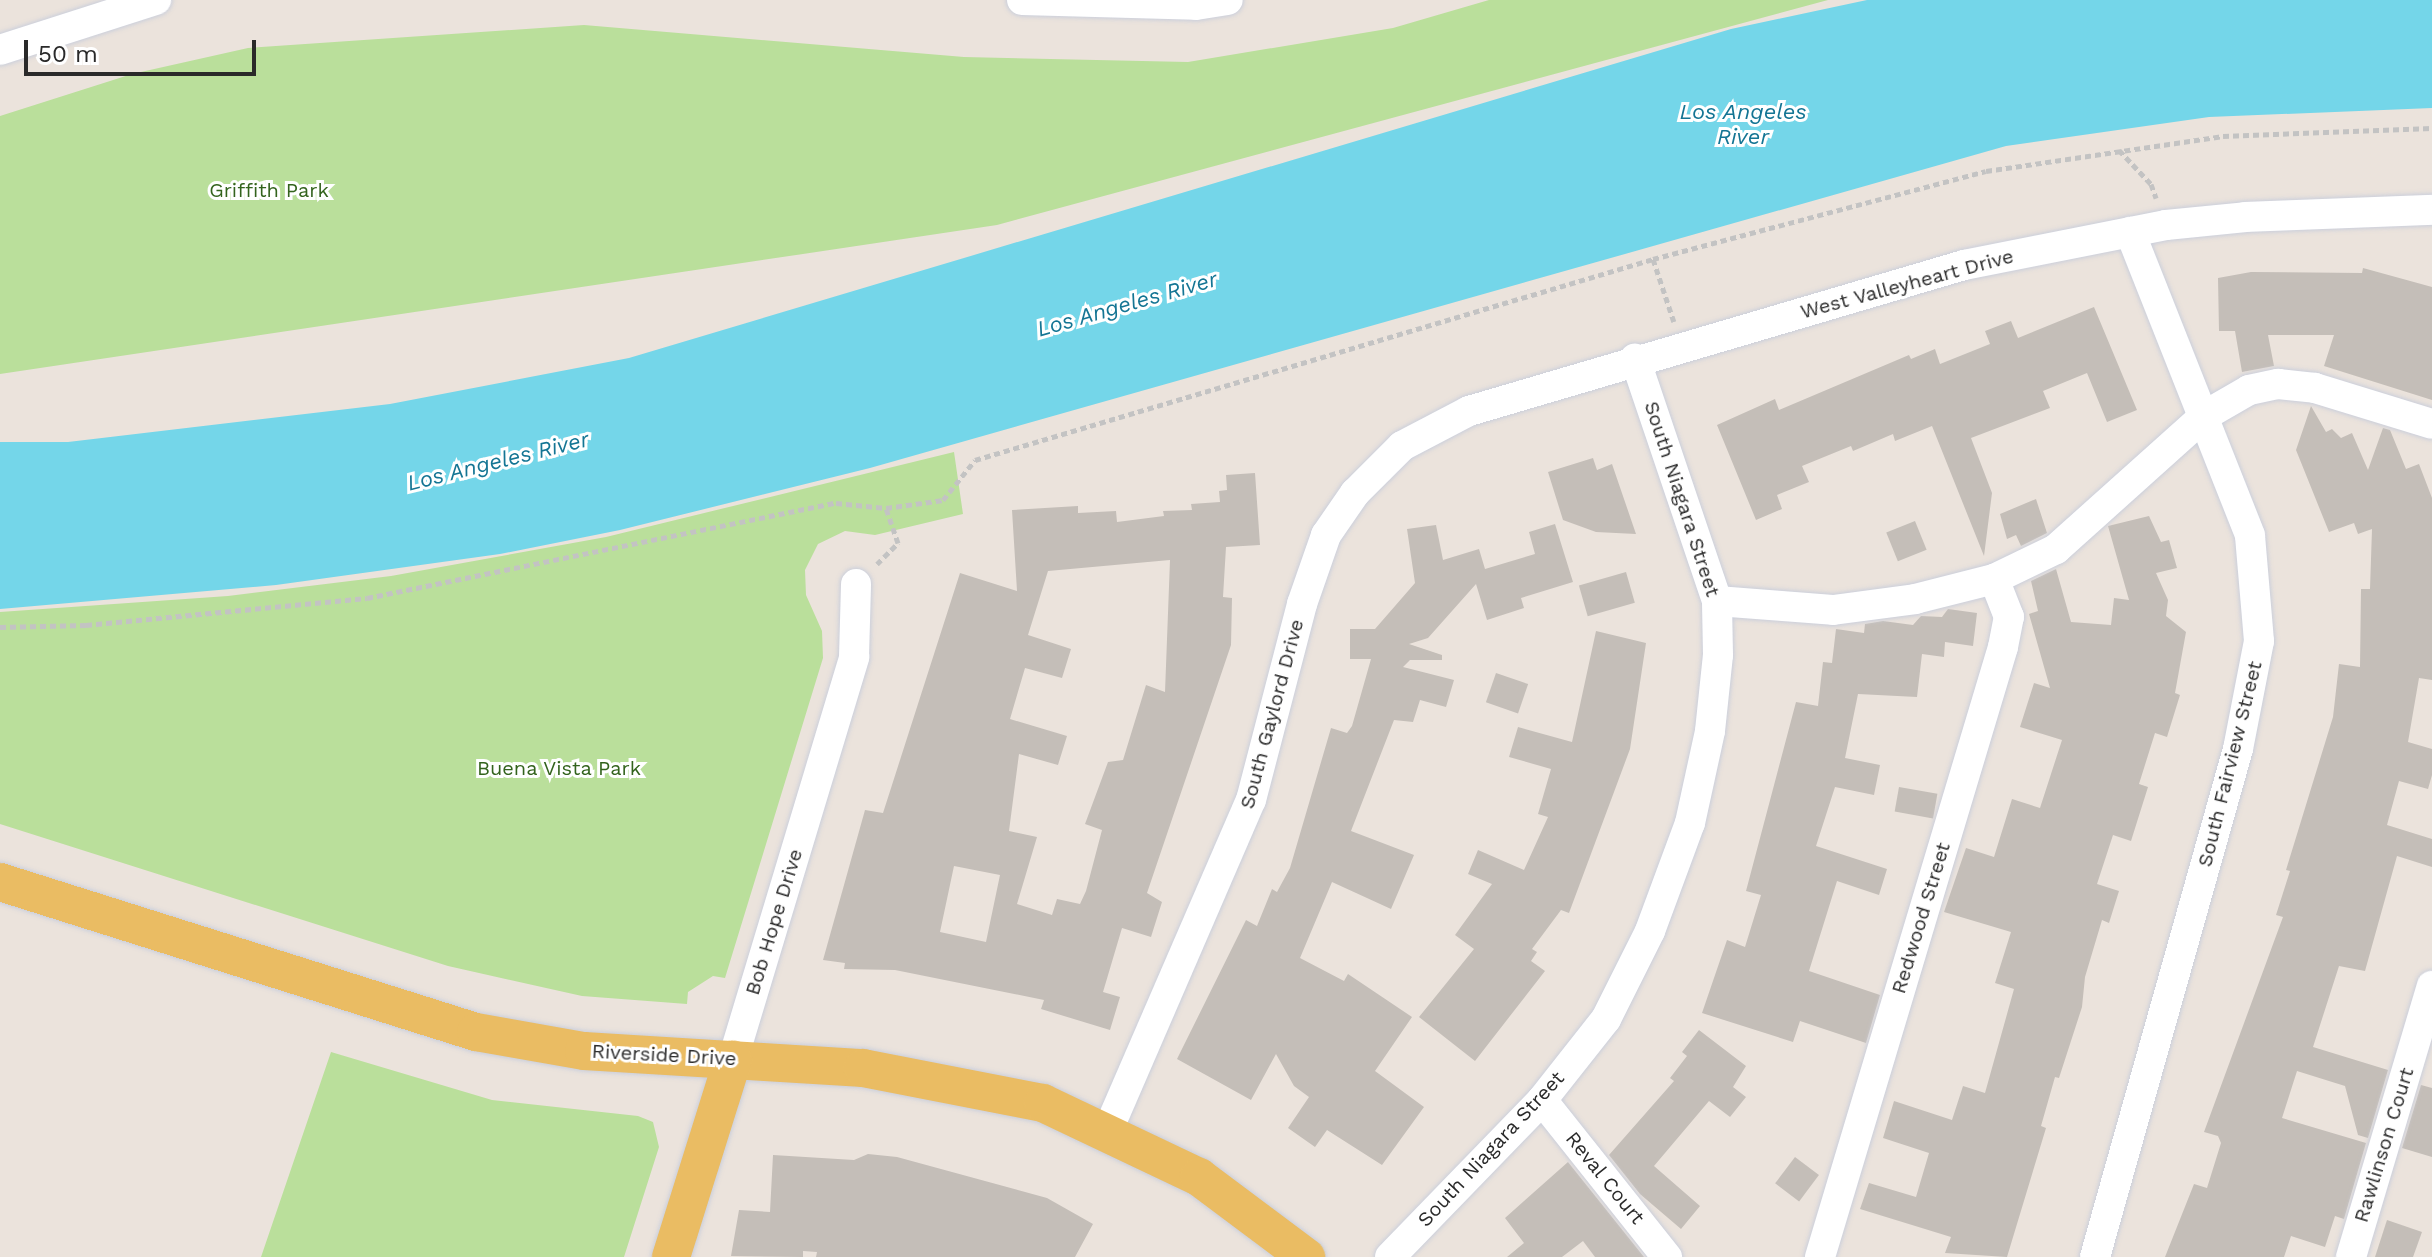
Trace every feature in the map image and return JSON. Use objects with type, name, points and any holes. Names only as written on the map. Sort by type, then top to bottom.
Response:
[{"type":"main road","name":"Riverside Drive","points":[[0,882],[476,1032],[584,1051],[863,1068],[1043,1103],[1108,1130],[1199,1177],[1306,1257]]},
{"type":"main road","name":"Bob Hope Drive","points":[[671,1257],[733,1059]]},
{"type":"street","points":[[0,50],[156,0]]},
{"type":"street","points":[[1022,0],[1196,5],[1228,0]]},
{"type":"street","name":"West Valleyheart Drive","points":[[1402,446],[1469,411],[1635,359],[1964,265],[2166,225],[2432,210]]},
{"type":"street","name":"South Fairview Street","points":[[2095,1257],[2238,749],[2259,641],[2250,535],[2130,232]]},
{"type":"street","name":"South Niagara Street","points":[[1390,1257],[1542,1100],[1606,1019],[1650,931],[1690,823],[1710,731],[1718,655],[1717,601],[1635,359]]},
{"type":"street","points":[[1717,601],[1833,610],[1915,599],[1994,579],[2056,549],[2204,416],[2249,390],[2278,384],[2315,388],[2432,424]]},
{"type":"street","name":"South Gaylord Drive","points":[[1108,1130],[1251,800],[1302,604],[1326,535],[1355,493],[1402,446]]},
{"type":"street","name":"Redwood Street","points":[[1820,1257],[2003,647],[2009,617],[1994,579]]},
{"type":"street","name":"Bob Hope Drive","points":[[733,1059],[854,657],[856,584]]},
{"type":"street","name":"Rawlinson Court","points":[[2351,1257],[2432,986]]},
{"type":"street","name":"Reval Court","points":[[1542,1100],[1667,1257]]},
{"type":"path","points":[[0,627],[86,625],[367,598],[836,503],[886,508],[943,500],[975,460],[1653,259],[1986,171],[2118,149],[2223,136],[2432,128]]},
{"type":"path","points":[[2118,149],[2151,184],[2166,225]]},
{"type":"path","points":[[1653,259],[1682,346]]},
{"type":"path","points":[[856,584],[898,543],[886,508]]},
{"type":"green space","name":"Griffith Park","points":[[1489,0],[1828,0],[997,225],[0,374],[0,116],[132,74],[248,48],[584,25],[964,57],[1188,62],[1393,28]]},
{"type":"green space","name":"Buena Vista Park","points":[[954,452],[963,514],[875,535],[845,531],[818,544],[805,570],[806,595],[822,631],[823,658],[725,978],[713,976],[688,992],[687,1004],[582,996],[448,966],[0,824],[0,612],[228,596],[391,576],[606,537]]},
{"type":"green space","points":[[331,1052],[492,1100],[638,1116],[653,1122],[659,1147],[624,1257],[261,1257]]},
{"type":"water","name":"Los Angeles River","points":[[1867,0],[2432,0],[2432,108],[2209,117],[2006,146],[870,468],[620,530],[500,554],[276,585],[0,609],[0,442],[68,442],[390,404],[629,358],[1731,29]]},
{"type":"building","points":[[2363,268],[2432,287],[2432,400],[2324,366],[2334,335],[2268,335],[2274,366],[2242,372],[2235,331],[2219,331],[2218,278],[2251,272],[2362,273]]},
{"type":"building","points":[[2094,307],[2137,410],[2107,422],[2087,373],[2043,391],[2050,408],[1971,438],[1992,493],[1984,556],[1932,426],[1895,441],[1893,434],[1853,451],[1851,446],[1802,466],[1809,482],[1777,495],[1782,509],[1756,520],[1717,425],[1775,399],[1779,410],[1909,355],[1911,359],[1935,349],[1940,364],[1990,344],[1985,331],[2011,321],[2018,338]]},
{"type":"building","points":[[2311,406],[2326,432],[2332,429],[2341,438],[2352,433],[2368,470],[2383,428],[2390,430],[2406,469],[2419,464],[2432,498],[2432,680],[2419,678],[2408,742],[2432,749],[2432,775],[2428,789],[2399,781],[2387,825],[2432,839],[2432,867],[2397,856],[2365,971],[2339,966],[2313,1047],[2388,1070],[2368,1138],[2358,1135],[2345,1086],[2297,1071],[2282,1118],[2366,1143],[2344,1219],[2335,1216],[2325,1247],[2291,1236],[2284,1257],[2165,1257],[2194,1184],[2207,1188],[2221,1143],[2218,1136],[2204,1132],[2283,917],[2276,915],[2290,871],[2286,870],[2333,717],[2339,664],[2360,667],[2361,589],[2370,589],[2372,529],[2358,534],[2354,523],[2329,532],[2296,450]]},
{"type":"building","points":[[1593,458],[1597,470],[1612,464],[1636,534],[1596,532],[1563,520],[1548,472]]},
{"type":"building","points":[[1255,473],[1260,545],[1226,547],[1223,597],[1232,598],[1231,645],[1147,893],[1162,902],[1151,937],[1122,928],[1103,992],[1120,997],[1110,1030],[1041,1009],[1044,1000],[895,970],[844,969],[845,963],[823,960],[865,810],[883,813],[960,573],[1017,591],[1012,510],[1078,506],[1078,513],[1116,511],[1117,522],[1164,516],[1163,511],[1192,510],[1191,504],[1220,502],[1219,491],[1227,490],[1226,475]],"holes":[[[1170,560],[1165,692],[1146,685],[1123,760],[1108,762],[1085,824],[1102,830],[1086,891],[1080,904],[1057,899],[1052,915],[1017,904],[1037,837],[1009,831],[1019,754],[1058,765],[1067,736],[1010,719],[1025,668],[1062,678],[1071,649],[1028,635],[1048,571]],[[954,866],[1000,875],[986,942],[940,932]]]},
{"type":"building","points":[[2036,499],[2047,533],[2021,546],[2016,535],[2007,539],[2000,514]]},
{"type":"building","points":[[2149,516],[2161,542],[2169,540],[2177,568],[2156,573],[2168,600],[2166,616],[2186,632],[2175,693],[2180,695],[2167,737],[2155,733],[2139,784],[2148,787],[2131,841],[2113,835],[2097,884],[2119,891],[2109,923],[2102,920],[2085,977],[2082,1007],[2059,1078],[2055,1077],[2041,1126],[2046,1128],[2007,1257],[1945,1253],[1951,1237],[1860,1209],[1869,1183],[1916,1197],[1929,1153],[1883,1138],[1894,1101],[1952,1120],[1963,1086],[1985,1093],[2014,989],[1995,983],[2011,932],[1944,912],[1966,848],[1994,857],[2012,799],[2040,808],[2062,740],[2020,727],[2034,683],[2050,688],[2029,614],[2038,611],[2031,581],[2056,569],[2071,622],[2111,625],[2114,598],[2129,600],[2108,526]]},
{"type":"building","points":[[1915,521],[1927,550],[1898,561],[1886,533]]},
{"type":"building","points":[[1555,524],[1573,582],[1521,598],[1524,608],[1487,620],[1476,584],[1428,638],[1409,644],[1442,655],[1442,660],[1410,660],[1403,667],[1454,680],[1446,707],[1420,700],[1413,722],[1394,720],[1351,831],[1414,855],[1391,909],[1332,882],[1300,958],[1344,981],[1348,974],[1412,1017],[1375,1071],[1424,1107],[1382,1165],[1327,1130],[1315,1147],[1288,1128],[1309,1097],[1294,1086],[1276,1054],[1251,1100],[1177,1059],[1246,920],[1257,926],[1272,889],[1277,892],[1290,868],[1331,728],[1347,733],[1352,726],[1371,659],[1350,659],[1350,629],[1375,629],[1415,583],[1407,529],[1436,525],[1443,560],[1479,549],[1485,569],[1535,554],[1529,532]]},
{"type":"building","points":[[1626,572],[1635,603],[1588,616],[1579,586]]},
{"type":"building","points":[[1948,609],[1977,613],[1973,646],[1945,642],[1944,657],[1922,654],[1917,697],[1858,694],[1845,758],[1880,765],[1874,795],[1835,787],[1816,846],[1887,869],[1879,895],[1837,881],[1809,971],[1880,995],[1866,1043],[1800,1021],[1793,1042],[1702,1013],[1727,940],[1745,947],[1761,895],[1746,891],[1796,702],[1818,706],[1823,662],[1832,663],[1836,629],[1864,633],[1865,624],[1883,621],[1913,625],[1921,616],[1942,617]]},
{"type":"building","points":[[1596,631],[1646,643],[1630,749],[1569,913],[1561,910],[1532,949],[1537,952],[1531,961],[1545,971],[1475,1061],[1419,1017],[1474,949],[1455,935],[1492,884],[1468,874],[1478,850],[1524,870],[1548,817],[1538,814],[1551,769],[1509,757],[1518,727],[1572,742]]},
{"type":"building","points":[[1496,673],[1528,684],[1518,713],[1486,702]]},
{"type":"building","points":[[1899,787],[1937,794],[1933,818],[1895,812]]},
{"type":"building","points":[[1699,1030],[1746,1066],[1733,1087],[1746,1097],[1730,1117],[1709,1101],[1654,1166],[1700,1206],[1681,1229],[1640,1194],[1609,1155],[1674,1081],[1670,1078],[1687,1056],[1682,1052]]},
{"type":"building","points":[[2421,1085],[2432,1088],[2432,1157],[2402,1148]]},
{"type":"building","points":[[868,1154],[897,1157],[1047,1198],[1093,1224],[1075,1257],[816,1257],[817,1252],[803,1251],[803,1257],[731,1256],[739,1210],[770,1212],[773,1155],[854,1160]]},
{"type":"building","points":[[1795,1157],[1819,1175],[1799,1201],[1775,1183]]},
{"type":"building","points":[[1568,1162],[1644,1257],[1595,1257],[1583,1241],[1562,1257],[1507,1257],[1524,1243],[1505,1218]]},
{"type":"building","points":[[2387,1220],[2422,1232],[2413,1257],[2375,1257]]}]
